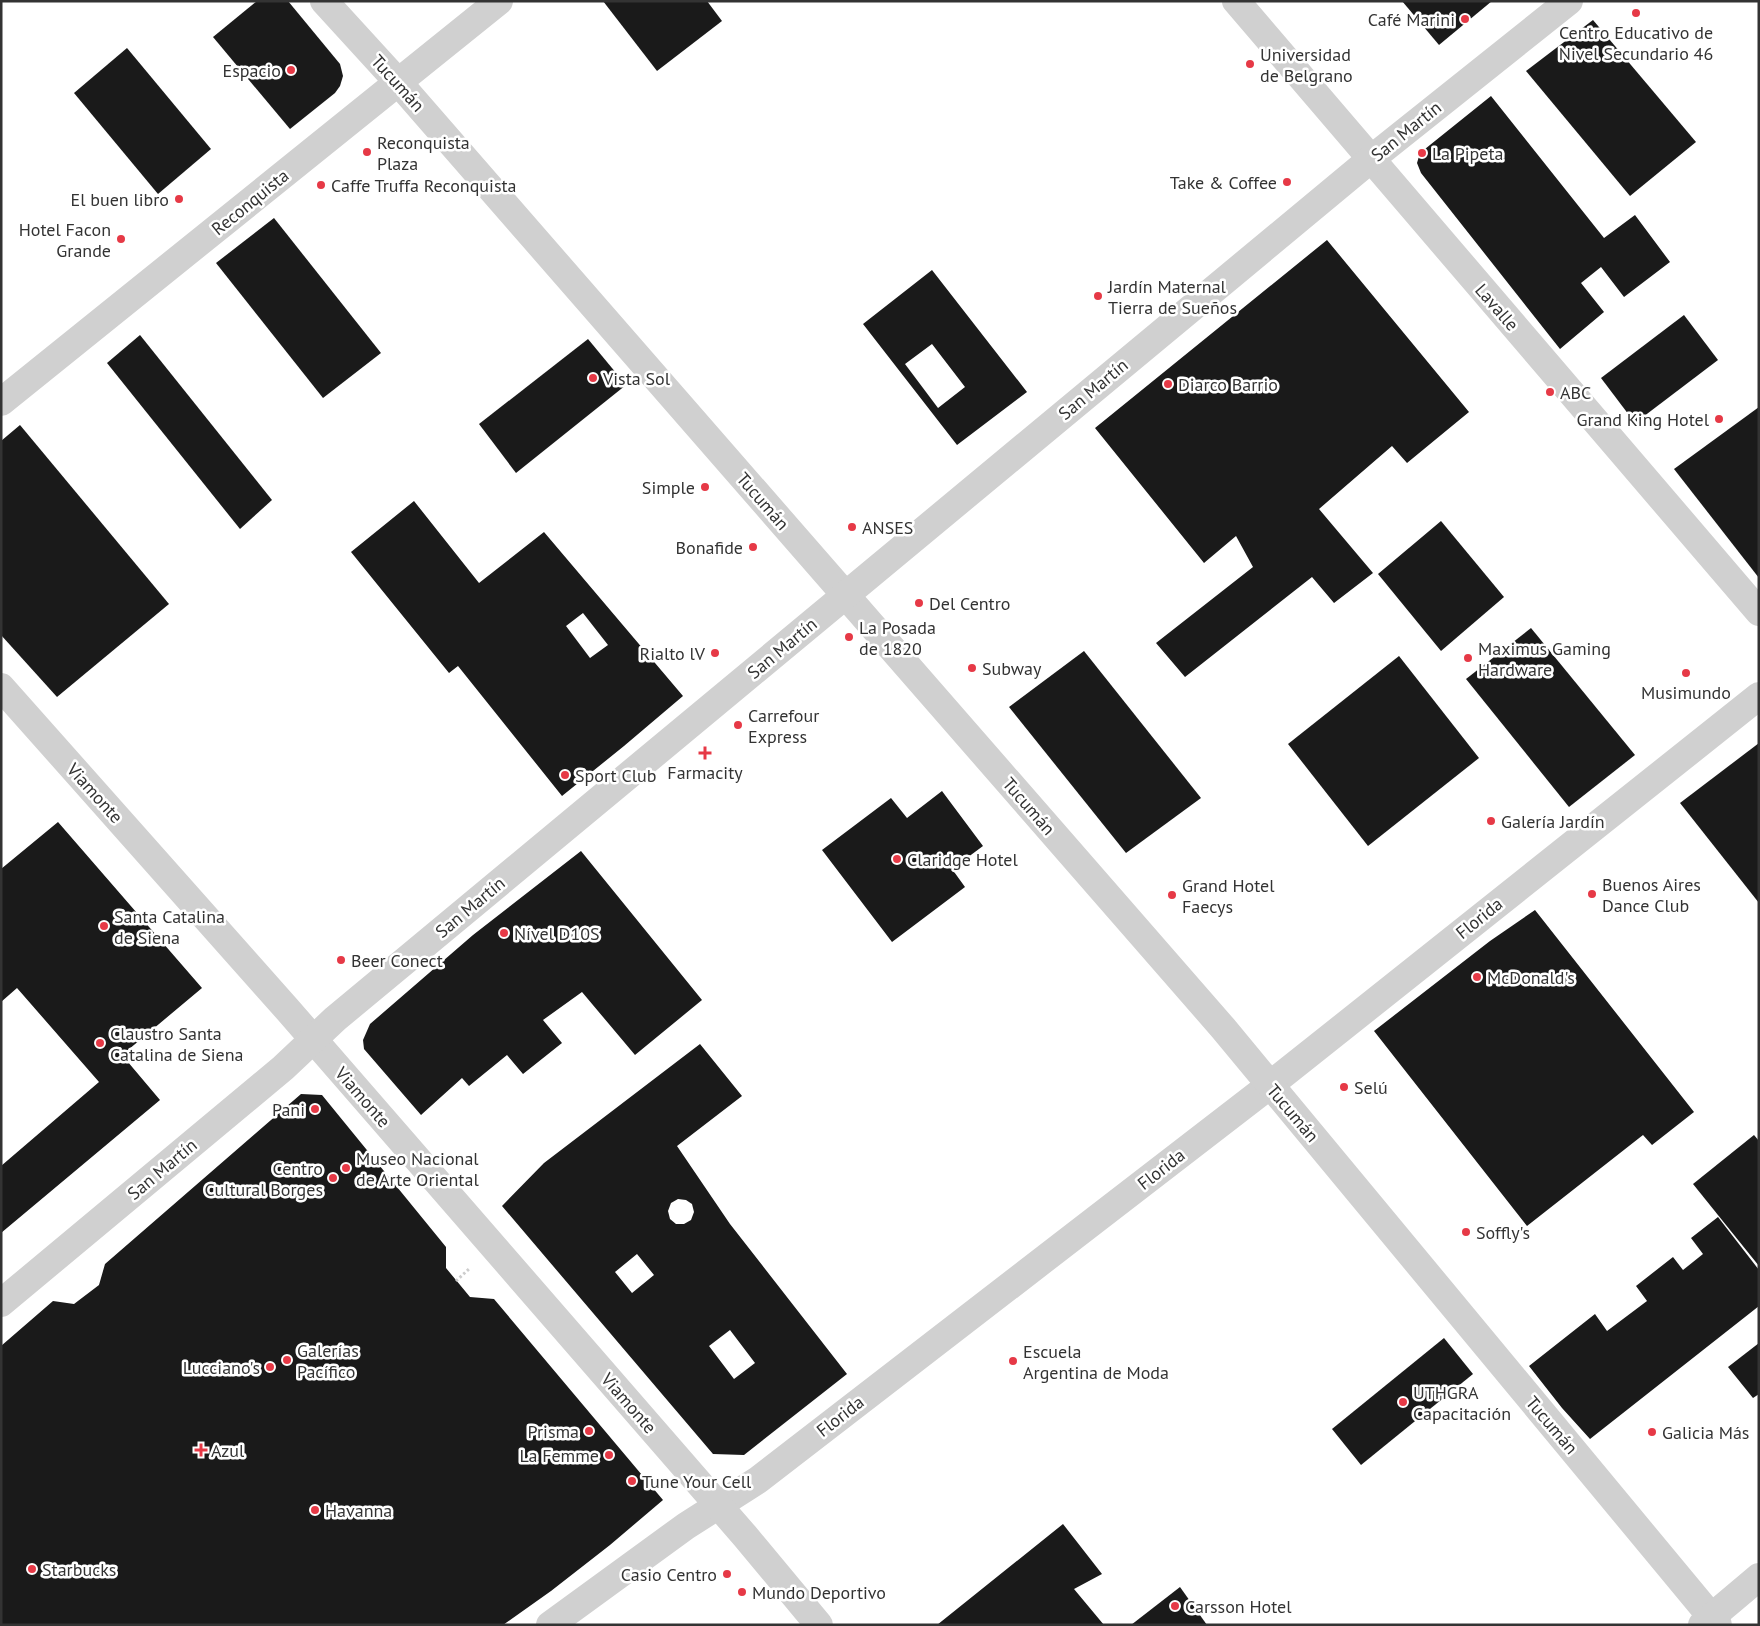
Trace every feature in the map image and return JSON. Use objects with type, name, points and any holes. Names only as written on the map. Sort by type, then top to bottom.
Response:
[{"type":"street","name":"Tucumán","points":[[324,1],[398,82],[1223,1028],[1710,1622]]},
{"type":"street","name":"Reconquista","points":[[1,402],[499,1]]},
{"type":"street","name":"Lavalle","points":[[1236,1],[1759,612]]},
{"type":"street","name":"San Martín","points":[[1,1303],[275,1074],[343,1012],[845,595],[1371,159],[1570,1]]},
{"type":"street","name":"Viamonte","points":[[1,687],[313,1039],[719,1506],[818,1625]]},
{"type":"street","name":"Florida","points":[[550,1625],[686,1526],[766,1474],[1270,1085],[1759,696]]},
{"type":"street","points":[[1710,1622],[1759,1578]]},
{"type":"building","name":"Espacio","points":[[257,1],[288,1],[340,64],[343,76],[340,86],[335,93],[290,129],[213,37]]},
{"type":"building","points":[[603,1],[707,1],[722,21],[657,71]]},
{"type":"building","points":[[1402,1],[1492,1],[1439,45]]},
{"type":"building","points":[[1593,20],[1696,142],[1630,196],[1526,71]]},
{"type":"building","points":[[127,48],[211,149],[158,194],[74,93]]},
{"type":"building","points":[[1491,96],[1604,238],[1635,215],[1670,262],[1624,297],[1601,267],[1581,283],[1604,312],[1560,349],[1421,173],[1417,163],[1420,153]]},
{"type":"building","points":[[274,218],[381,353],[323,398],[216,263]]},
{"type":"building","points":[[1327,240],[1469,412],[1407,463],[1392,446],[1319,509],[1373,573],[1334,603],[1312,577],[1185,677],[1156,643],[1253,567],[1236,536],[1204,563],[1095,428]]},
{"type":"building","points":[[932,270],[1027,392],[957,445],[863,324]],"holes":[[[932,344],[965,387],[938,408],[905,364]]]},
{"type":"building","points":[[1684,315],[1718,360],[1635,423],[1601,378]]},
{"type":"building","points":[[140,335],[272,500],[240,529],[107,363]]},
{"type":"building","points":[[588,339],[626,385],[516,473],[479,424]]},
{"type":"building","points":[[1759,407],[1759,578],[1674,469]]},
{"type":"building","points":[[20,425],[169,604],[57,697],[1,635],[1,441]]},
{"type":"building","points":[[414,501],[479,583],[544,532],[683,696],[562,796],[458,666],[449,673],[351,552]],"holes":[[[583,613],[608,645],[590,658],[566,626]]]},
{"type":"building","points":[[1441,521],[1504,597],[1441,651],[1378,574]]},
{"type":"building","points":[[1531,628],[1635,755],[1569,807],[1466,679]]},
{"type":"building","points":[[1084,651],[1201,798],[1126,853],[1009,707]]},
{"type":"building","points":[[1399,656],[1479,758],[1368,846],[1288,744]]},
{"type":"building","points":[[1759,743],[1759,903],[1680,803]]},
{"type":"building","name":"Claridge Hotel","points":[[942,791],[983,846],[952,869],[965,887],[892,942],[822,850],[891,798],[907,818]]},
{"type":"building","name":"Claustro Santa Catalina de Siena","points":[[58,822],[202,988],[122,1055],[160,1100],[1,1233],[1,1166],[99,1082],[17,988],[1,1002],[1,869]]},
{"type":"building","points":[[581,851],[702,1000],[635,1055],[582,992],[543,1020],[562,1043],[523,1074],[507,1055],[469,1086],[462,1078],[421,1115],[364,1049],[363,1040],[370,1024],[473,935]]},
{"type":"building","points":[[1535,910],[1694,1112],[1652,1145],[1643,1135],[1527,1226],[1374,1031],[1490,941]]},
{"type":"building","points":[[700,1044],[742,1096],[677,1146],[730,1224],[847,1374],[744,1455],[713,1454],[502,1206],[544,1163]],"holes":[[[678,1199],[686,1200],[692,1204],[694,1212],[691,1220],[684,1224],[676,1224],[670,1219],[668,1211],[671,1203]],[[637,1254],[654,1275],[632,1293],[615,1272]],[[730,1330],[755,1363],[734,1379],[709,1346]]]},
{"type":"building","name":"Galerías Pacífico","points":[[301,1094],[322,1095],[446,1247],[446,1268],[470,1297],[494,1299],[663,1500],[610,1545],[551,1591],[503,1625],[1,1625],[1,1346],[53,1301],[74,1304],[99,1285],[105,1264]]},
{"type":"building","points":[[1754,1135],[1759,1141],[1759,1266],[1693,1184]]},
{"type":"building","points":[[1718,1217],[1759,1270],[1759,1306],[1590,1439],[1562,1408],[1529,1366],[1595,1314],[1607,1331],[1647,1301],[1636,1286],[1673,1257],[1683,1270],[1703,1254],[1691,1238]]},
{"type":"building","name":"UTHGRA Capacitación","points":[[1444,1338],[1473,1374],[1361,1465],[1332,1429]]},
{"type":"building","points":[[1759,1343],[1759,1394],[1753,1398],[1728,1367]]},
{"type":"building","points":[[1063,1524],[1102,1574],[1074,1589],[1104,1625],[937,1625]]},
{"type":"building","name":"Carsson Hotel","points":[[1180,1587],[1207,1625],[1131,1625]]},
{"type":"place","name":"Centro Educativo de Nivel Secundario 46","points":[[1636,13]]},
{"type":"place","name":"Café Marini","points":[[1465,19]]},
{"type":"place","name":"Universidad de Belgrano","points":[[1250,64]]},
{"type":"place","name":"Espacio","points":[[291,70]]},
{"type":"place","name":"Reconquista Plaza","points":[[367,152]]},
{"type":"place","name":"La Pipeta","points":[[1422,153]]},
{"type":"place","name":"Take & Coffee","points":[[1287,182]]},
{"type":"place","name":"Caffe Truffa Reconquista","points":[[321,185]]},
{"type":"place","name":"El buen libro","points":[[179,199]]},
{"type":"place","name":"Hotel Facon Grande","points":[[121,239]]},
{"type":"place","name":"Jardín Maternal Tierra de Sueños","points":[[1098,296]]},
{"type":"place","name":"Vista Sol","points":[[593,378]]},
{"type":"place","name":"Diarco Barrio","points":[[1168,384]]},
{"type":"place","name":"ABC","points":[[1550,392]]},
{"type":"place","name":"Grand King Hotel","points":[[1719,419]]},
{"type":"place","name":"Simple","points":[[705,487]]},
{"type":"place","name":"ANSES","points":[[852,527]]},
{"type":"place","name":"Bonafide","points":[[753,547]]},
{"type":"place","name":"Del Centro","points":[[919,603]]},
{"type":"place","name":"La Posada de 1820","points":[[849,637]]},
{"type":"place","name":"Rialto lV","points":[[715,653]]},
{"type":"place","name":"Maximus Gaming Hardware","points":[[1468,658]]},
{"type":"place","name":"Subway","points":[[972,668]]},
{"type":"place","name":"Musimundo","points":[[1686,673]]},
{"type":"place","name":"Carrefour Express","points":[[738,725]]},
{"type":"place","name":"Farmacity","points":[[705,753]]},
{"type":"place","name":"Sport Club","points":[[565,775]]},
{"type":"place","name":"Galería Jardín","points":[[1491,821]]},
{"type":"place","name":"Claridge Hotel","points":[[897,859]]},
{"type":"place","name":"Buenos Aires Dance Club","points":[[1592,894]]},
{"type":"place","name":"Grand Hotel Faecys","points":[[1172,895]]},
{"type":"place","name":"Santa Catalina de Siena","points":[[104,926]]},
{"type":"place","name":"Nível D10S","points":[[504,933]]},
{"type":"place","name":"Beer Conect","points":[[341,960]]},
{"type":"place","name":"McDonald's","points":[[1477,977]]},
{"type":"place","name":"Claustro Santa Catalina de Siena","points":[[100,1043]]},
{"type":"place","name":"Selú","points":[[1344,1087]]},
{"type":"place","name":"Pani","points":[[315,1109]]},
{"type":"place","name":"Museo Nacional de Arte Oriental","points":[[346,1168]]},
{"type":"place","name":"Centro Cultural Borges","points":[[333,1178]]},
{"type":"place","name":"Soffly's","points":[[1466,1232]]},
{"type":"place","name":"Galerías Pacífico","points":[[287,1360]]},
{"type":"place","name":"Escuela Argentina de Moda","points":[[1013,1361]]},
{"type":"place","name":"Lucciano's","points":[[270,1367]]},
{"type":"place","name":"UTHGRA Capacitación","points":[[1403,1402]]},
{"type":"place","name":"Prisma","points":[[589,1431]]},
{"type":"place","name":"Galicia Más","points":[[1652,1432]]},
{"type":"place","name":"Azul","points":[[201,1450]]},
{"type":"place","name":"La Femme","points":[[609,1455]]},
{"type":"place","name":"Tune Your Cell","points":[[632,1481]]},
{"type":"place","name":"Havanna","points":[[315,1510]]},
{"type":"place","name":"Starbucks","points":[[32,1569]]},
{"type":"place","name":"Casio Centro","points":[[727,1574]]},
{"type":"place","name":"Mundo Deportivo","points":[[742,1592]]},
{"type":"place","name":"Carsson Hotel","points":[[1175,1606]]}]
